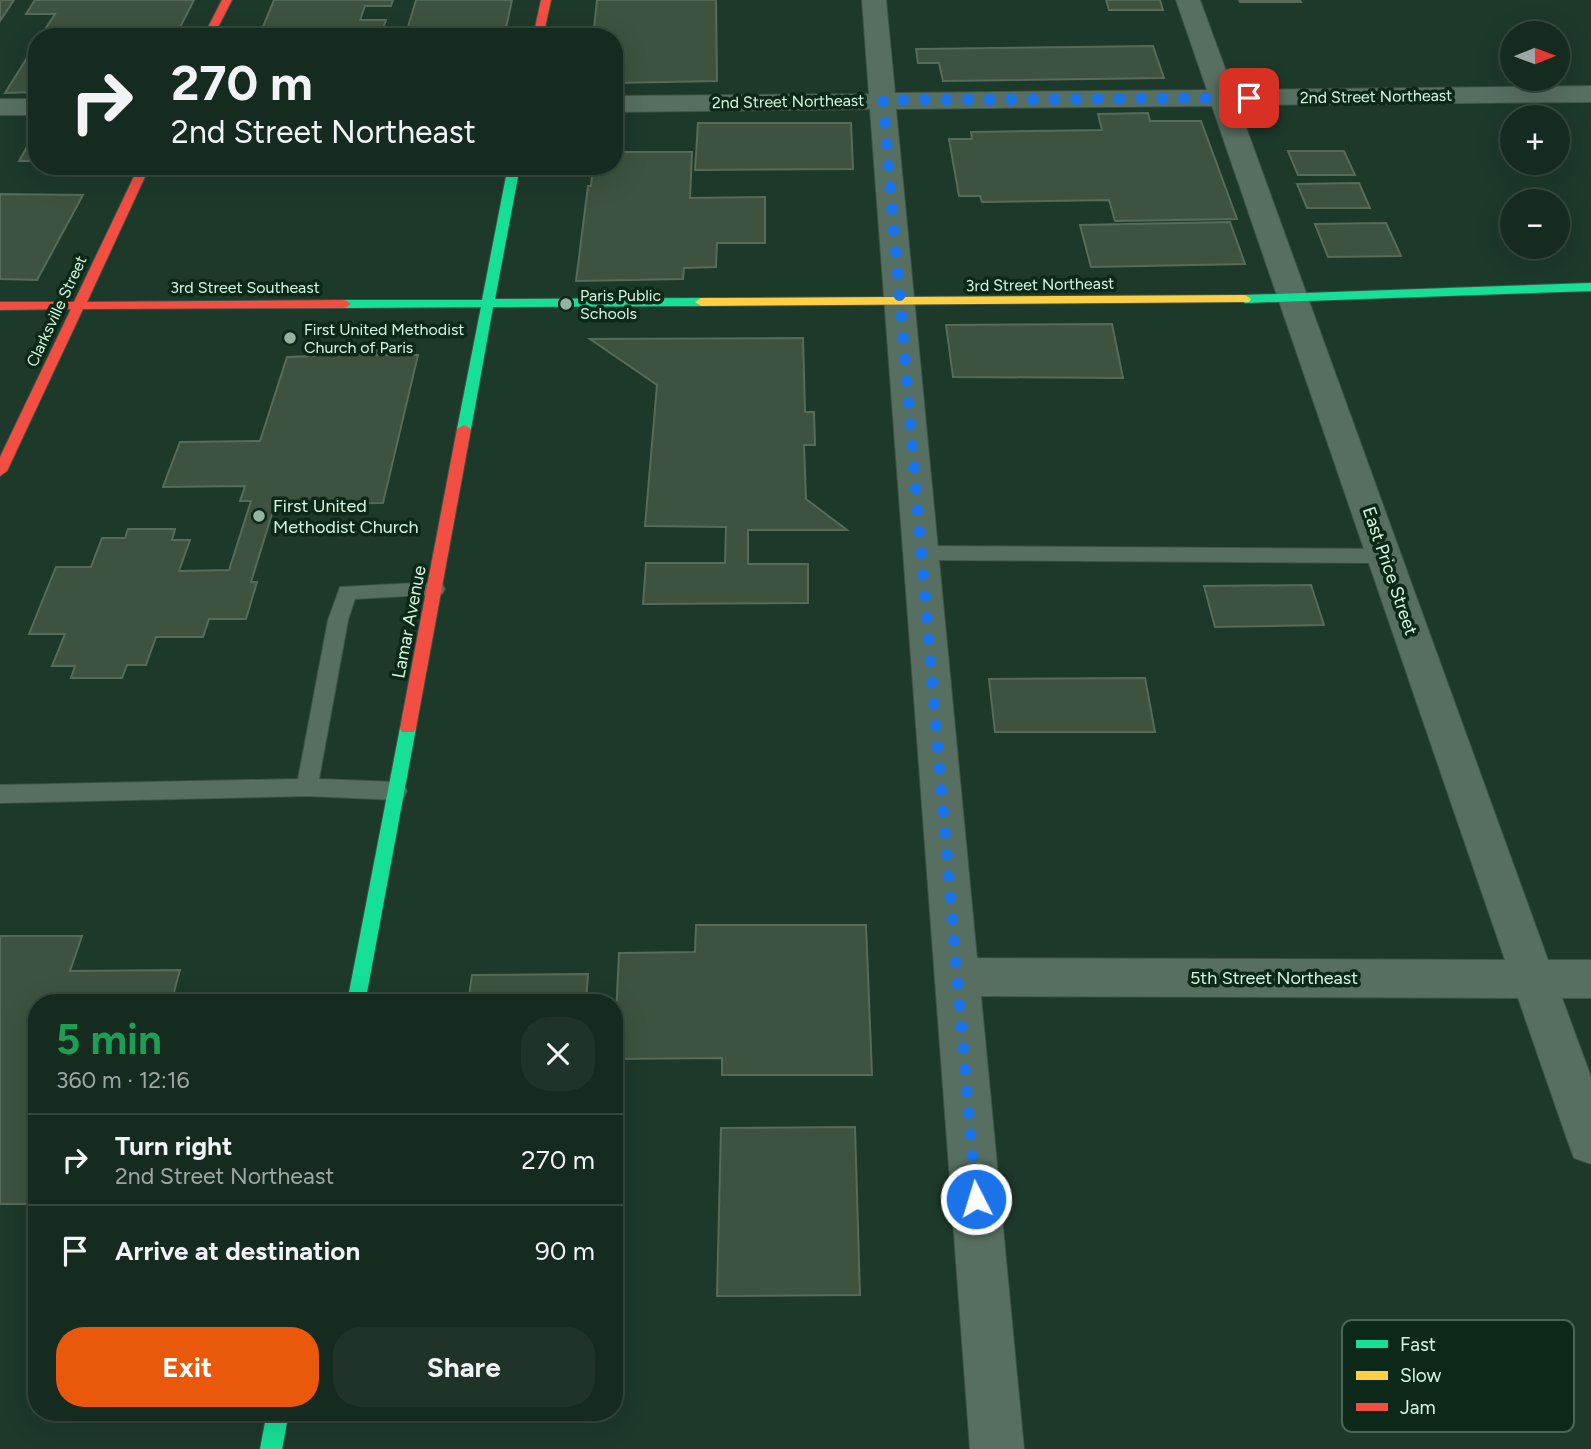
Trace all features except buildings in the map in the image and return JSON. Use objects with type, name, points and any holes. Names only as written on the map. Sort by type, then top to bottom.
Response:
[{"type":"main road","points":[[213,28],[227,0]]},
{"type":"main road","points":[[540,28],[546,0]]},
{"type":"main road","name":"Clarksville Street","points":[[0,471],[141,175]]},
{"type":"main road","name":"Lamar Avenue","points":[[358,994],[512,175]]},
{"type":"main road","name":"3rd Street Northeast","points":[[489,303],[1294,299],[1591,287]]},
{"type":"main road","name":"3rd Street Southeast","points":[[0,306],[489,303]]},
{"type":"main road","points":[[271,1449],[276,1421]]},
{"type":"street","points":[[874,0],[997,1449]]},
{"type":"street","name":"East Price Street","points":[[1188,0],[1591,1142]]},
{"type":"street","name":"2nd Street Northeast","points":[[623,104],[1591,93]]},
{"type":"street","points":[[0,107],[28,107]]},
{"type":"street","name":"5th Street Northeast","points":[[958,977],[1591,979]]},
{"type":"lane","points":[[922,553],[1384,556]]},
{"type":"lane","points":[[307,787],[338,620],[347,592],[435,589]]},
{"type":"lane","points":[[0,794],[307,787],[396,791]]},
{"type":"traffic: fast","points":[[464,429],[512,175]]},
{"type":"traffic: fast","points":[[1245,299],[1591,287]]},
{"type":"traffic: fast","points":[[345,304],[701,302]]},
{"type":"traffic: fast","points":[[358,994],[408,728]]},
{"type":"traffic: fast","points":[[271,1449],[276,1421]]},
{"type":"traffic: slow","points":[[701,302],[1245,299]]},
{"type":"traffic: jam","points":[[213,28],[227,0]]},
{"type":"traffic: jam","points":[[540,28],[546,0]]},
{"type":"traffic: jam","points":[[0,471],[141,175]]},
{"type":"traffic: jam","points":[[0,306],[345,304]]},
{"type":"traffic: jam","points":[[408,728],[464,429]]},
{"type":"place","name":"Paris Public Schools","points":[[566,304]]},
{"type":"place","name":"First United Methodist Church of Paris","points":[[290,338]]},
{"type":"place","name":"First United Methodist Church","points":[[259,516]]},
{"type":"route","points":[[976,1199],[883,100],[1249,98]]}]
